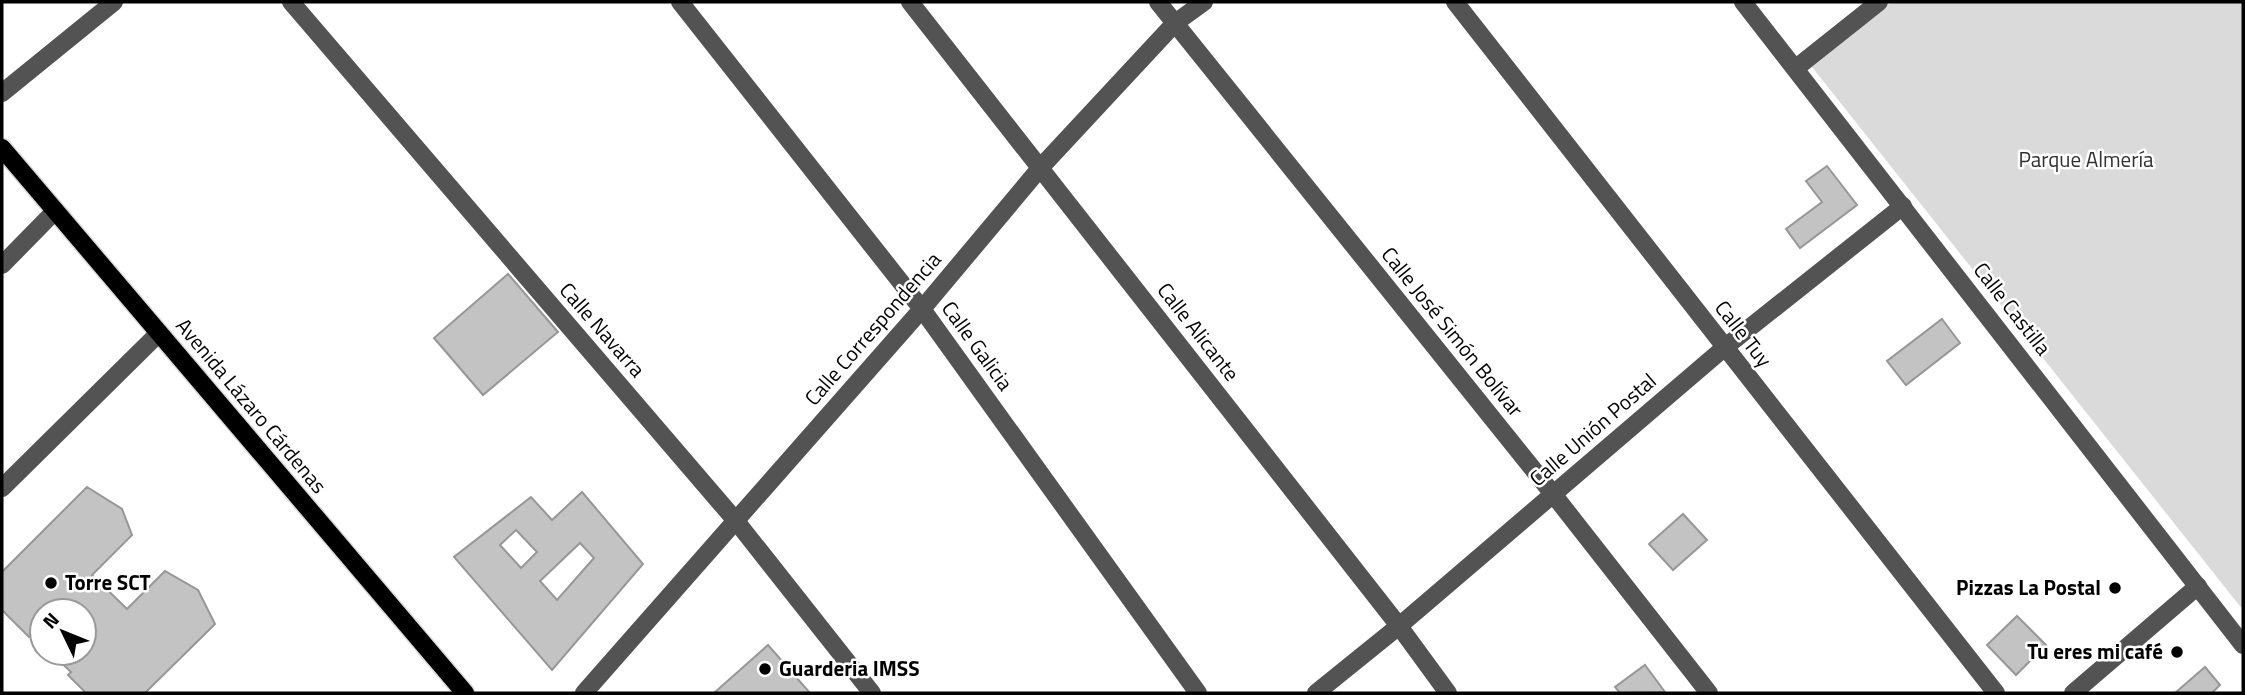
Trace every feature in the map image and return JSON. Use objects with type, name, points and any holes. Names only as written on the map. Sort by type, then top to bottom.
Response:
[{"type":"main road","name":"Avenida Lázaro Cárdenas","points":[[2,148],[465,693]]},
{"type":"street","points":[[2,93],[114,2]]},
{"type":"street","name":"Calle Navarra","points":[[291,2],[736,522],[872,693]]},
{"type":"street","name":"Calle Galicia","points":[[680,2],[922,309],[1198,693]]},
{"type":"street","name":"Calle Alicante","points":[[910,2],[1399,626],[1448,693]]},
{"type":"street","name":"Calle José Simón Bolívar","points":[[1158,2],[1709,693]]},
{"type":"street","name":"Calle Correspondencia","points":[[584,693],[922,309],[1041,167],[1175,23],[1204,2]]},
{"type":"street","name":"Calle Tuy","points":[[1455,2],[1996,693]]},
{"type":"street","name":"Calle Castilla","points":[[1743,2],[2243,645]]},
{"type":"street","points":[[1796,68],[1879,2]]},
{"type":"street","name":"Calle Unión Postal","points":[[1316,693],[1399,626],[1724,348],[1903,206]]},
{"type":"street","points":[[2,265],[55,211]]},
{"type":"street","points":[[2,488],[159,333]]},
{"type":"street","points":[[2073,693],[2198,586]]},
{"type":"green space","name":"Parque Almería","points":[[1891,2],[2243,2],[2243,610],[1812,67]]},
{"type":"building","points":[[1827,166],[1857,205],[1800,248],[1786,229],[1822,202],[1806,181]]},
{"type":"building","points":[[508,274],[558,332],[483,395],[434,338]]},
{"type":"building","points":[[1942,319],[1960,343],[1906,385],[1887,361]]},
{"type":"building","name":"Torre SCT","points":[[87,487],[122,509],[132,535],[92,575],[127,609],[165,571],[198,590],[215,624],[145,693],[86,693],[68,675],[71,672],[66,667],[98,667],[98,597],[28,597],[28,636],[2,610],[2,572]]},
{"type":"building","points":[[582,492],[643,564],[552,670],[454,557],[531,497],[552,520]],"holes":[[[516,530],[537,552],[521,568],[500,545]],[[580,543],[594,558],[557,600],[540,581]]]},
{"type":"building","points":[[1683,514],[1707,540],[1673,570],[1649,544]]},
{"type":"building","points":[[2017,616],[2046,645],[2016,675],[1987,645]]},
{"type":"building","name":"Guarderia IMSS","points":[[768,645],[810,693],[714,693]]},
{"type":"building","points":[[1645,665],[1665,692],[1620,693],[1615,687]]},
{"type":"building","points":[[2205,667],[2220,685],[2212,693],[2175,693]]},
{"type":"place","name":"Torre SCT","points":[[51,583]]},
{"type":"place","name":"Pizzas La Postal","points":[[2115,588]]},
{"type":"place","name":"Tu eres mi café","points":[[2177,652]]},
{"type":"place","name":"Guarderia IMSS","points":[[765,669]]}]
